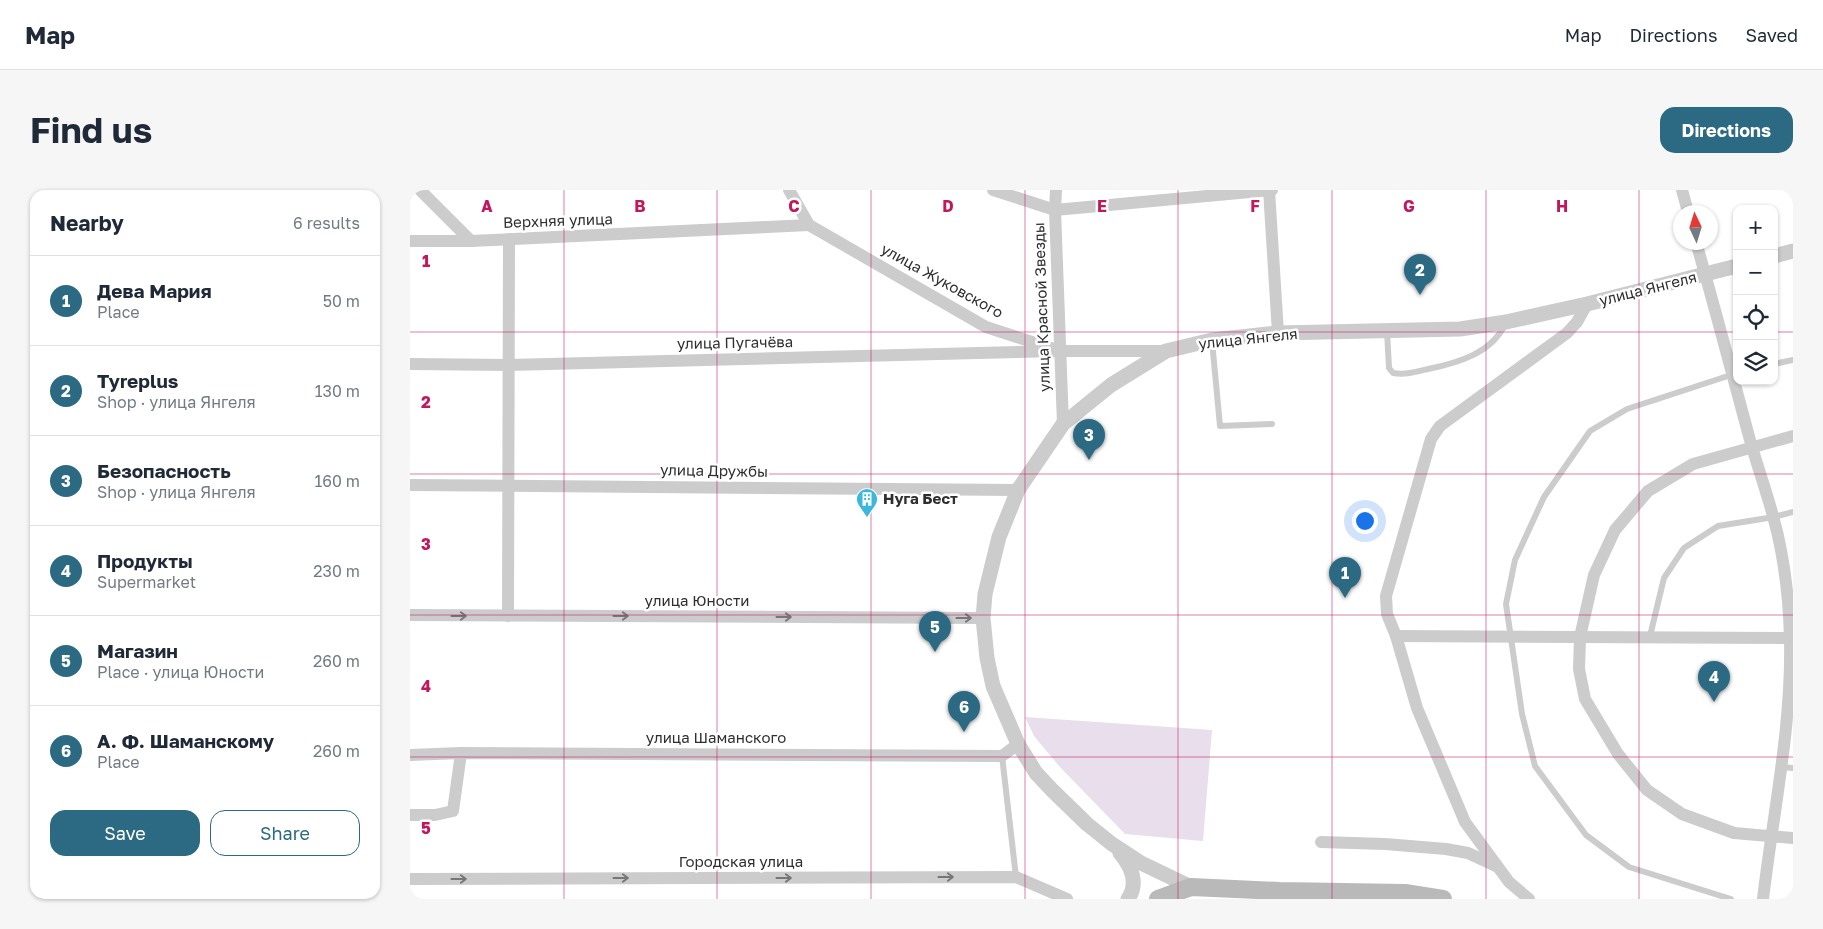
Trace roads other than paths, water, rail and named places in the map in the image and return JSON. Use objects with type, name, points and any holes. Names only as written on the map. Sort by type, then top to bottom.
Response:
[{"type":"main road","name":"улица Янгеля","points":[[1203,889],[1243,894],[1428,895],[1444,899]]},
{"type":"main road","points":[[1158,899],[1203,889]]},
{"type":"street","points":[[420,190],[471,241]]},
{"type":"street","points":[[789,190],[809,225]]},
{"type":"street","points":[[993,190],[1055,210],[1270,190],[1278,333]]},
{"type":"street","name":"улица Красной Звезды","points":[[1056,190],[1055,210],[1064,424]]},
{"type":"street","points":[[1682,190],[1686,205]]},
{"type":"street","name":"Верхняя улица","points":[[410,240],[471,241],[760,229],[809,225]]},
{"type":"street","name":"улица Жуковского","points":[[809,225],[986,327],[1060,351],[1166,350]]},
{"type":"street","points":[[508,616],[509,239]]},
{"type":"street","points":[[1698,250],[1733,371]]},
{"type":"street","points":[[1778,255],[1793,251]]},
{"type":"street","name":"улица Янгеля","points":[[1203,889],[1141,863],[1112,844],[1087,824],[1036,773],[1018,744],[993,686],[987,658],[983,618],[985,594],[999,536],[1018,490],[1064,424],[1111,385],[1166,350],[1212,340],[1278,333],[1460,329],[1506,322],[1587,304],[1733,267]]},
{"type":"street","points":[[1529,899],[1509,882],[1466,822],[1417,708],[1396,636],[1387,614],[1386,596],[1431,439],[1440,426],[1567,333],[1577,322],[1587,304]]},
{"type":"street","name":"улица Пугачёва","points":[[410,364],[509,365],[1060,351]]},
{"type":"street","points":[[1737,385],[1752,447],[1789,570],[1790,701],[1787,768],[1770,837],[1763,899]]},
{"type":"street","points":[[1793,436],[1694,464],[1648,491],[1615,530],[1594,575],[1580,637],[1579,669],[1585,699],[1618,754],[1647,790],[1682,814],[1734,833],[1793,838]]},
{"type":"street","name":"улица Дружбы","points":[[410,484],[1018,490]]},
{"type":"street","name":"улица Юности","points":[[410,616],[983,618]]},
{"type":"street","points":[[1396,636],[1790,638]]},
{"type":"street","points":[[1002,756],[1018,744]]},
{"type":"street","points":[[410,815],[436,815],[453,811],[461,753]]},
{"type":"street","name":"улица Шаманского","points":[[410,755],[461,753],[1002,756]]},
{"type":"street","points":[[1322,842],[1385,844],[1446,849],[1468,853],[1498,867]]},
{"type":"street","points":[[1112,844],[1130,864],[1134,884],[1128,899]]},
{"type":"street","name":"Городская улица","points":[[410,879],[1016,877],[1067,899]]},
{"type":"lane","points":[[1387,331],[1389,368],[1393,373],[1402,375],[1455,364],[1469,357],[1490,344],[1502,332],[1506,322]]},
{"type":"lane","points":[[1212,340],[1220,426],[1272,424]]},
{"type":"lane","points":[[1778,363],[1793,360]]},
{"type":"lane","points":[[1731,899],[1629,868],[1586,834],[1536,766],[1522,714],[1506,604],[1515,560],[1544,497],[1590,431],[1627,409],[1733,374]]},
{"type":"lane","points":[[1650,636],[1664,578],[1684,548],[1718,526],[1793,512]]},
{"type":"lane","points":[[1002,756],[1016,877]]},
{"type":"place","name":"Tyreplus","points":[[1420,295]]},
{"type":"place","name":"Безопасность","points":[[1089,460]]},
{"type":"place","name":"Нуга Бест","points":[[867,518]]},
{"type":"place","name":"Дева Мария","points":[[1345,598]]},
{"type":"place","name":"Магазин","points":[[935,652]]},
{"type":"place","name":"Продукты","points":[[1714,702]]},
{"type":"place","name":"А. Ф. Шаманскому","points":[[964,732]]}]
